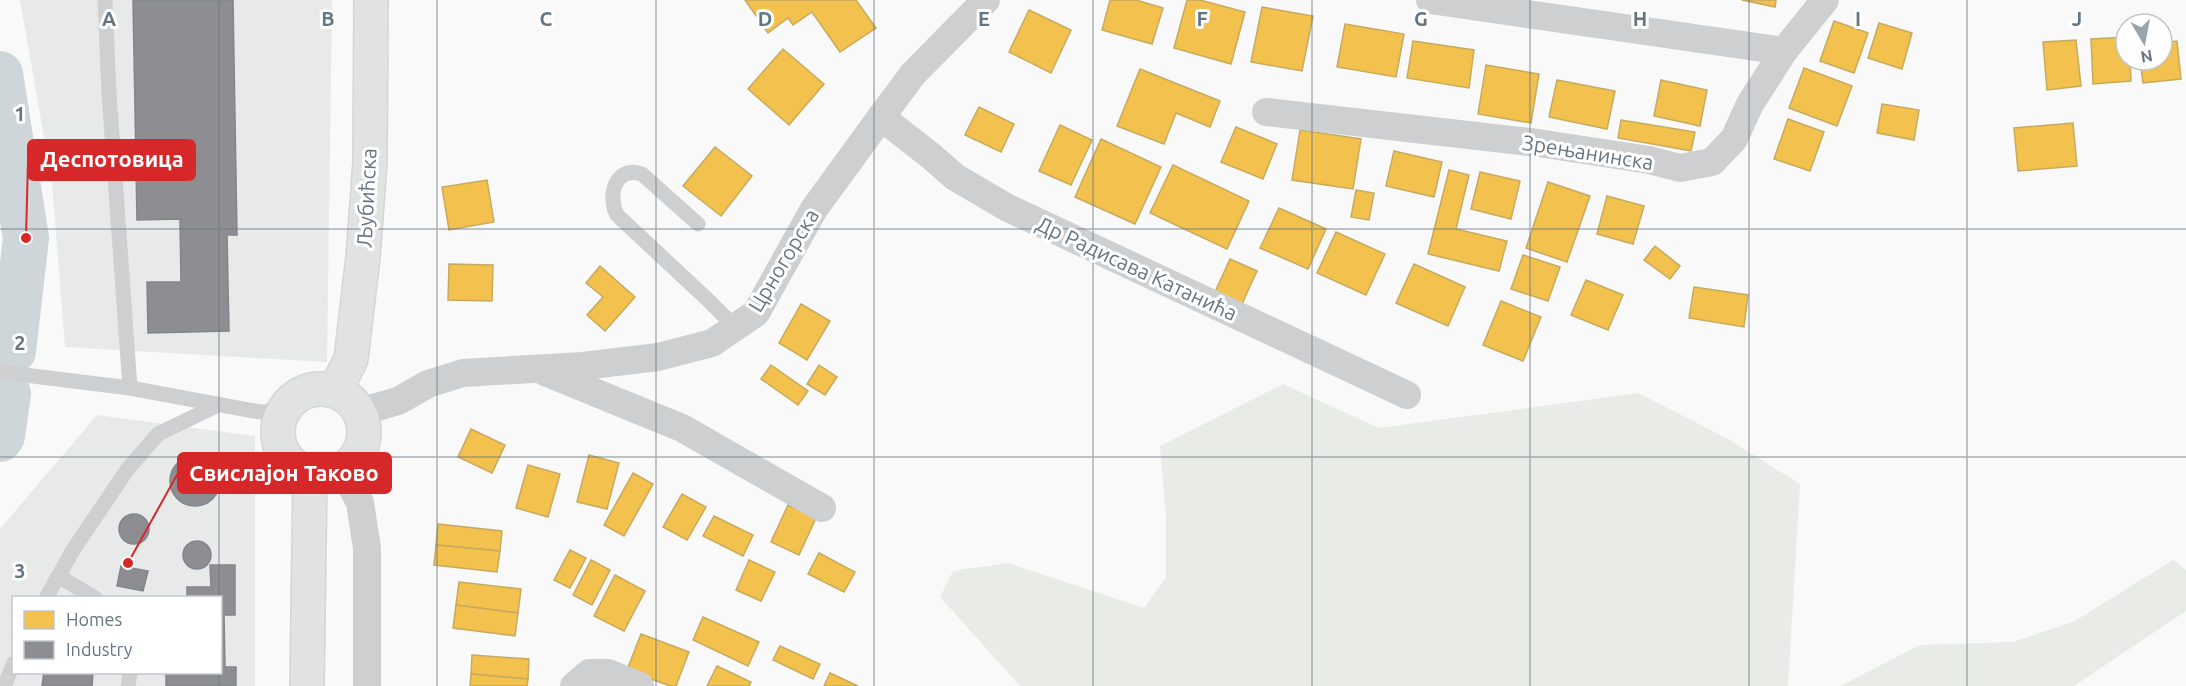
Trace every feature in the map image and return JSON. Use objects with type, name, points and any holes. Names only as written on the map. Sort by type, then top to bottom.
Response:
[{"type":"street","name":"Љубићска","points":[[335,391],[351,359],[363,258],[370,162],[371,0]]},
{"type":"street","name":"Црногорска","points":[[359,412],[398,401],[428,384],[463,374],[541,370],[658,357],[712,343],[756,313],[814,209],[881,117],[913,74],[986,0]]},
{"type":"street","points":[[1430,0],[1784,51]]},
{"type":"street","name":"Зрењанинска","points":[[1266,112],[1538,143],[1649,160],[1680,168],[1712,162],[1734,139],[1750,104],[1784,51],[1825,0]]},
{"type":"street","name":"Др Радисава Катанића","points":[[881,117],[955,177],[1006,207],[1407,395]]},
{"type":"street","points":[[541,370],[682,428],[822,508]]},
{"type":"street","points":[[311,390],[335,391],[353,403],[359,412],[363,422],[363,444],[359,454],[343,469],[333,474],[310,474],[293,464],[281,449],[278,436],[279,424],[283,411],[300,394],[311,390]]},
{"type":"street","points":[[343,469],[360,503],[366,538],[367,686]]},
{"type":"street","points":[[307,686],[310,474]]},
{"type":"street","points":[[574,686],[589,673],[640,686]]},
{"type":"lane","points":[[105,0],[109,93],[130,388]]},
{"type":"lane","points":[[698,224],[642,174],[636,172],[624,175],[614,187],[612,206],[617,215],[735,327]]},
{"type":"lane","points":[[0,372],[130,388],[260,411],[283,411]]},
{"type":"lane","points":[[47,596],[127,470],[158,434],[218,405]]},
{"type":"lane","points":[[58,576],[93,596]]},
{"type":"lane","points":[[4,686],[12,668]]},
{"type":"shaded area","points":[[20,0],[332,0],[327,362],[65,347],[52,183]]},
{"type":"shaded area","points":[[1283,384],[1379,428],[1638,393],[1728,439],[1800,484],[1788,686],[1020,686],[940,597],[953,571],[1008,563],[1144,608],[1166,578],[1166,517],[1160,446]]},
{"type":"shaded area","points":[[97,415],[255,436],[255,686],[0,686],[0,529]]},
{"type":"shaded area","points":[[2173,560],[2186,570],[2186,611],[2074,686],[1840,686],[1920,645],[2013,642],[2075,621]]},
{"type":"building: Homes","points":[[745,0],[856,0],[876,28],[840,52],[812,12],[793,25],[788,18],[768,33]]},
{"type":"building: Homes","points":[[1110,0],[1136,0],[1163,8],[1152,44],[1102,30]]},
{"type":"building: Homes","points":[[1187,0],[1200,0],[1245,12],[1231,64],[1174,48]]},
{"type":"building: Homes","points":[[1742,0],[1776,0],[1775,7]]},
{"type":"building: Homes","points":[[1262,7],[1313,16],[1302,71],[1251,62]]},
{"type":"building: Homes","points":[[1029,10],[1071,30],[1051,73],[1009,52]]},
{"type":"building: Homes","points":[[1834,21],[1868,33],[1854,73],[1820,61]]},
{"type":"building: Homes","points":[[1879,23],[1912,33],[1902,69],[1868,58]]},
{"type":"building: Homes","points":[[1345,24],[1404,34],[1396,77],[1337,67]]},
{"type":"building: Homes","points":[[2114,38],[2114,72],[2131,72],[2131,81],[2093,84],[2091,39]]},
{"type":"building: Homes","points":[[2076,40],[2081,86],[2047,90],[2043,42]]},
{"type":"building: Homes","points":[[1413,41],[1474,50],[1469,88],[1407,78]]},
{"type":"building: Homes","points":[[2174,41],[2177,41],[2181,79],[2143,83],[2142,72],[2174,72]]},
{"type":"building: Homes","points":[[783,49],[824,84],[789,125],[748,89]]},
{"type":"building: Homes","points":[[1486,65],[1539,74],[1531,123],[1478,114]]},
{"type":"building: Homes","points":[[1804,68],[1852,86],[1837,126],[1789,108]]},
{"type":"building: Homes","points":[[1140,69],[1220,101],[1210,127],[1176,113],[1164,144],[1117,126]]},
{"type":"building: Homes","points":[[1557,80],[1615,91],[1607,129],[1549,117]]},
{"type":"building: Homes","points":[[1661,80],[1707,90],[1700,126],[1654,116]]},
{"type":"building: Homes","points":[[1882,104],[1919,110],[1914,140],[1877,133]]},
{"type":"building: Homes","points":[[979,107],[1014,124],[1001,152],[965,135]]},
{"type":"building: Homes","points":[[1788,119],[1824,132],[1810,171],[1774,159]]},
{"type":"building: Homes","points":[[1621,120],[1695,132],[1691,151],[1618,138]]},
{"type":"building: Homes","points":[[2073,123],[2077,166],[2018,171],[2014,128]]},
{"type":"building: Homes","points":[[1060,125],[1092,140],[1071,185],[1039,171]]},
{"type":"building: Homes","points":[[1236,127],[1277,144],[1263,179],[1221,162]]},
{"type":"building: Homes","points":[[1300,130],[1361,139],[1353,189],[1292,180]]},
{"type":"building: Homes","points":[[1101,139],[1161,167],[1135,224],[1075,197]]},
{"type":"building: Homes","points":[[715,147],[752,176],[721,216],[683,186]]},
{"type":"building: Homes","points":[[1394,151],[1442,162],[1434,197],[1386,186]]},
{"type":"building: Homes","points":[[1173,165],[1249,201],[1227,249],[1150,213]]},
{"type":"building: Homes","points":[[1449,170],[1469,175],[1456,229],[1507,241],[1499,271],[1428,254]]},
{"type":"building: Homes","points":[[1480,172],[1520,181],[1511,219],[1471,209]]},
{"type":"building: Homes","points":[[487,180],[494,222],[449,230],[442,187]]},
{"type":"building: Homes","points":[[1548,182],[1590,196],[1567,262],[1526,248]]},
{"type":"building: Homes","points":[[1356,190],[1374,193],[1369,220],[1351,217]]},
{"type":"building: Homes","points":[[1607,196],[1644,206],[1633,244],[1597,234]]},
{"type":"building: Homes","points":[[1279,208],[1326,229],[1308,269],[1260,248]]},
{"type":"building: Homes","points":[[1336,232],[1385,254],[1366,295],[1317,273]]},
{"type":"building: Homes","points":[[1655,246],[1680,266],[1670,279],[1644,260]]},
{"type":"building: Homes","points":[[1523,255],[1560,267],[1548,301],[1511,289]]},
{"type":"building: Homes","points":[[1230,259],[1257,271],[1242,304],[1215,292]]},
{"type":"building: Homes","points":[[449,264],[493,265],[492,301],[448,300]]},
{"type":"building: Homes","points":[[1414,264],[1465,287],[1448,326],[1396,303]]},
{"type":"building: Homes","points":[[600,266],[635,297],[605,331],[587,315],[603,297],[586,283]]},
{"type":"building: Homes","points":[[1586,280],[1623,295],[1608,330],[1571,315]]},
{"type":"building: Homes","points":[[1694,287],[1748,295],[1744,327],[1689,318]]},
{"type":"building: Homes","points":[[1501,301],[1541,317],[1523,361],[1483,345]]},
{"type":"building: Homes","points":[[801,304],[830,321],[807,360],[779,343]]},
{"type":"building: Homes","points":[[771,365],[808,391],[798,405],[761,379]]},
{"type":"building: Homes","points":[[819,365],[837,377],[825,395],[807,384]]},
{"type":"building: Homes","points":[[471,429],[505,445],[492,473],[458,457]]},
{"type":"building: Homes","points":[[589,455],[619,463],[607,509],[577,502]]},
{"type":"building: Homes","points":[[528,465],[560,474],[548,517],[516,508]]},
{"type":"building: Homes","points":[[633,473],[653,484],[624,536],[604,525]]},
{"type":"building: Homes","points":[[682,494],[706,507],[687,540],[663,527]]},
{"type":"building: Homes","points":[[788,505],[816,518],[799,555],[771,542]]},
{"type":"building: Homes","points":[[714,516],[753,535],[743,556],[703,536]]},
{"type":"building: Homes","points":[[438,524],[502,531],[500,551],[436,545]]},
{"type":"building: Homes","points":[[436,545],[500,551],[497,572],[434,565]]},
{"type":"building: Homes","points":[[570,550],[586,558],[570,588],[554,580]]},
{"type":"building: Homes","points":[[819,553],[855,572],[844,592],[808,574]]},
{"type":"building: Homes","points":[[591,560],[610,570],[592,605],[573,595]]},
{"type":"building: Homes","points":[[749,560],[775,572],[761,601],[736,590]]},
{"type":"building: Homes","points":[[615,575],[645,591],[624,631],[594,616]]},
{"type":"building: Homes","points":[[459,582],[521,589],[518,613],[456,605]]},
{"type":"building: Homes","points":[[456,605],[518,613],[515,636],[453,628]]},
{"type":"building: Homes","points":[[703,617],[759,642],[748,666],[693,640]]},
{"type":"building: Homes","points":[[641,634],[689,652],[676,686],[670,686],[627,670]]},
{"type":"building: Homes","points":[[780,646],[820,664],[813,679],[773,660]]},
{"type":"building: Homes","points":[[472,655],[529,659],[528,679],[471,674]]},
{"type":"building: Homes","points":[[717,666],[751,682],[749,686],[707,686]]},
{"type":"building: Homes","points":[[830,673],[858,686],[824,686]]},
{"type":"building: Homes","points":[[471,674],[528,679],[527,686],[470,686]]},
{"type":"building: Industry","points":[[133,0],[233,0],[237,235],[227,235],[229,331],[148,333],[147,282],[181,282],[180,219],[137,220]]},
{"type":"building: Industry","points":[[190,456],[200,456],[213,463],[220,476],[220,486],[213,499],[200,506],[190,506],[181,502],[174,495],[170,486],[170,476],[174,467],[181,460]]},
{"type":"building: Industry","points":[[134,514],[145,518],[149,529],[145,540],[134,544],[123,540],[119,529],[123,518]]},
{"type":"building: Industry","points":[[197,541],[207,545],[211,555],[207,565],[197,569],[187,565],[183,555],[187,545]]},
{"type":"building: Industry","points":[[210,565],[235,565],[235,615],[224,615],[225,667],[236,667],[236,686],[166,686],[166,674],[222,674],[222,596],[187,596],[187,587],[211,587]]},
{"type":"building: Industry","points":[[121,566],[148,571],[143,591],[117,586]]},
{"type":"building: Industry","points":[[44,674],[93,674],[92,686],[42,686]]},
{"type":"waterway","points":[[0,74],[26,238],[13,351]]},
{"type":"waterway","points":[[0,439],[8,394]]},
{"type":"place","name":"Деспотовица","points":[[26,238]]},
{"type":"place","name":"Свислајон Таково","points":[[128,563]]}]
